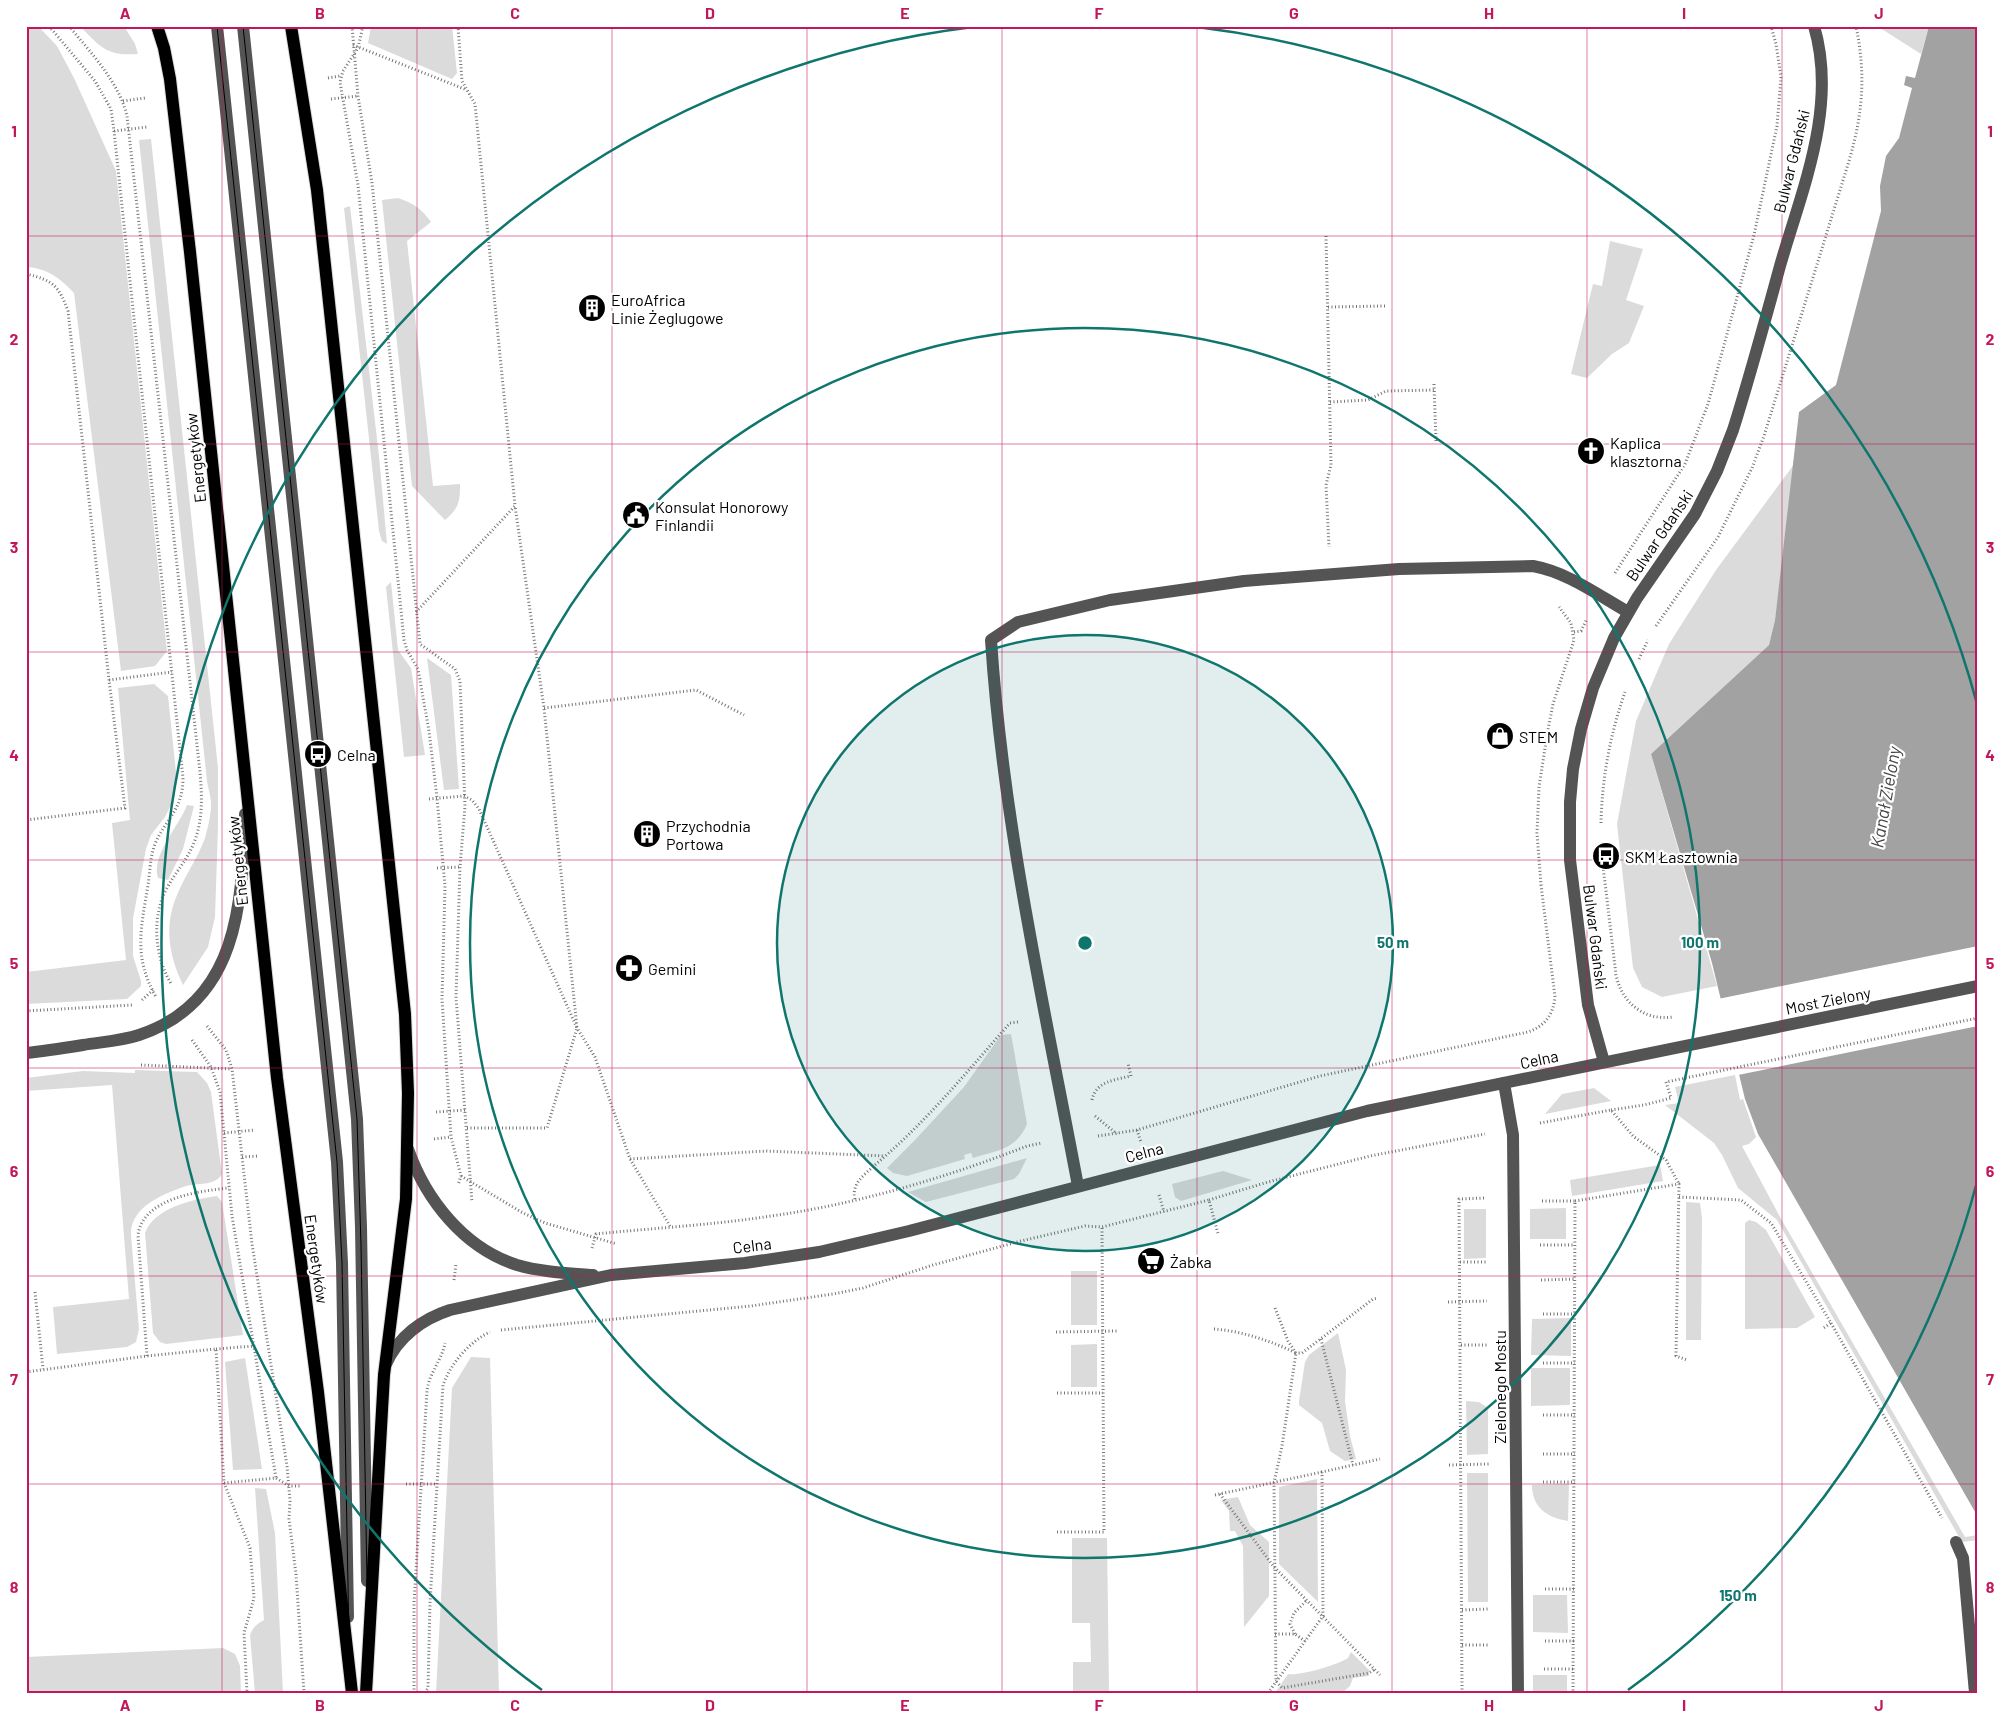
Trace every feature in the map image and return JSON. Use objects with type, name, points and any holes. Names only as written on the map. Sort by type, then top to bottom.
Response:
[{"type":"main road","name":"Energetyków","points":[[156,26],[164,48],[170,79],[280,1108],[315,1374],[352,1693]]},
{"type":"main road","points":[[291,26],[317,190],[403,994],[408,1093],[408,1149],[402,1240],[386,1365],[366,1693]]},
{"type":"street","points":[[210,26],[220,52]]},
{"type":"street","points":[[217,26],[338,1162],[342,1263],[349,1672]]},
{"type":"street","points":[[243,26],[264,245],[357,1120],[369,1646]]},
{"type":"street","name":"Bulwar Gdański","points":[[1604,1062],[1592,1024],[1586,991],[1570,860],[1570,802],[1577,749],[1587,706],[1603,661],[1628,612],[1699,506],[1719,466],[1738,413],[1808,171],[1820,122],[1823,72],[1820,47],[1814,26]]},
{"type":"street","points":[[1078,1186],[1017,864],[994,683],[991,640],[1018,622],[1110,600],[1244,581],[1399,569],[1533,566],[1550,569],[1628,612]]},
{"type":"street","points":[[26,1053],[137,1036],[158,1027],[183,1012],[206,990],[225,957],[235,926],[242,873],[246,788]]},
{"type":"street","name":"Most Zielony","points":[[1684,1046],[1978,986]]},
{"type":"street","name":"Celna","points":[[386,1365],[392,1351],[409,1332],[436,1315],[450,1310],[611,1276],[745,1263],[819,1252],[1367,1111],[1684,1046]]},
{"type":"street","name":"Zielonego Mostu","points":[[1504,1083],[1513,1128],[1518,1693]]},
{"type":"street","name":"Celna","points":[[408,1149],[422,1181],[436,1203],[464,1233],[482,1248],[501,1258],[536,1269],[611,1276]]},
{"type":"street","points":[[1956,1542],[1962,1558],[1975,1693]]},
{"type":"path","points":[[49,26],[95,81],[110,110],[114,131],[183,788],[175,812],[155,846],[140,932],[142,960],[158,1000]]},
{"type":"path","points":[[69,26],[101,66],[123,101],[128,129],[202,787],[201,813],[195,840],[183,866],[166,888],[157,919],[161,964],[174,988]]},
{"type":"path","points":[[352,26],[358,96],[373,193],[420,644],[455,669],[458,674],[464,796],[456,996],[473,1210]]},
{"type":"path","points":[[363,26],[358,48],[340,76],[358,185],[404,640],[407,650],[418,669],[430,738],[437,798],[445,903],[442,999],[451,1137],[461,1176],[457,1190]]},
{"type":"path","points":[[458,26],[462,81],[475,104],[515,506],[544,708],[577,1028],[547,1128],[467,1128]]},
{"type":"path","points":[[1574,632],[1581,631],[1600,596],[1685,464],[1708,404],[1754,235],[1778,126],[1781,77],[1771,26]]},
{"type":"path","points":[[1654,629],[1728,519],[1745,485],[1764,436],[1856,134],[1863,84],[1856,26]]},
{"type":"path","points":[[353,45],[468,90]]},
{"type":"path","points":[[322,78],[340,76]]},
{"type":"path","points":[[324,100],[358,96]]},
{"type":"path","points":[[123,101],[153,97]]},
{"type":"path","points":[[114,131],[155,126]]},
{"type":"path","points":[[1323,574],[1330,543],[1326,485],[1331,465],[1326,236]]},
{"type":"path","points":[[26,274],[44,278],[60,291],[68,312],[125,808],[26,820]]},
{"type":"path","points":[[1328,307],[1385,306]]},
{"type":"path","points":[[1434,384],[1436,441]]},
{"type":"path","points":[[1330,402],[1368,400],[1386,391],[1434,390]]},
{"type":"path","points":[[416,613],[515,506]]},
{"type":"path","points":[[583,1248],[592,1248],[596,1234],[770,1216],[855,1200],[907,1186],[1027,1146],[1069,1137],[1117,1134],[1137,1130],[1320,1076],[1528,1032],[1544,1024],[1552,1012],[1555,997],[1538,853],[1539,787],[1552,711],[1573,647],[1574,632],[1566,615],[1553,602]]},
{"type":"path","points":[[1636,664],[1651,635]]},
{"type":"path","points":[[109,680],[172,672]]},
{"type":"path","points":[[1601,830],[1605,767],[1612,733],[1626,689]]},
{"type":"path","points":[[544,708],[696,690],[744,715]]},
{"type":"path","points":[[429,799],[464,796],[472,800],[479,809],[577,1028],[595,1058],[630,1159],[670,1226]]},
{"type":"path","points":[[1600,847],[1619,988],[1632,1006],[1645,1014],[1665,1018],[1678,1016]]},
{"type":"path","points":[[436,868],[460,868]]},
{"type":"path","points":[[26,1011],[127,1006],[141,1001],[153,990]]},
{"type":"path","points":[[425,1693],[428,1688],[430,1602],[443,1385],[467,1348],[477,1339],[490,1332],[741,1307],[823,1296],[863,1288],[933,1265],[1021,1242],[1085,1226],[1102,1227],[1370,1156],[1644,1105],[1671,1098],[1666,1082],[1978,1018]]},
{"type":"path","points":[[201,1020],[226,1050],[232,1068],[255,1266],[289,1486],[289,1519],[296,1574],[304,1693]]},
{"type":"path","points":[[855,1200],[854,1189],[859,1180],[925,1119],[1010,1023],[1019,1022]]},
{"type":"path","points":[[191,1038],[212,1068],[220,1092],[229,1188],[276,1478]]},
{"type":"path","points":[[1091,1103],[1093,1094],[1102,1084],[1130,1076],[1128,1063]]},
{"type":"path","points":[[134,1065],[232,1068]]},
{"type":"path","points":[[430,1113],[466,1110]]},
{"type":"path","points":[[1093,1110],[1096,1117],[1117,1134]]},
{"type":"path","points":[[1611,1110],[1633,1136],[1666,1160],[1680,1184],[1676,1356],[1687,1360]]},
{"type":"path","points":[[224,1132],[263,1129]]},
{"type":"path","points":[[432,1139],[451,1137]]},
{"type":"path","points":[[630,1159],[766,1151],[885,1156]]},
{"type":"path","points":[[242,1157],[266,1155]]},
{"type":"path","points":[[461,1176],[545,1224],[622,1246]]},
{"type":"path","points":[[1462,1693],[1459,1199],[1575,1201],[1680,1184]]},
{"type":"path","points":[[147,1356],[138,1235],[141,1223],[152,1210],[184,1195],[200,1190],[229,1188]]},
{"type":"path","points":[[1679,1197],[1741,1200],[1771,1223],[1831,1323],[1956,1542]]},
{"type":"path","points":[[1209,1200],[1218,1234]]},
{"type":"path","points":[[1574,1693],[1575,1201]]},
{"type":"path","points":[[1057,1532],[1104,1532],[1102,1227]]},
{"type":"path","points":[[454,1287],[456,1258]]},
{"type":"path","points":[[1460,1262],[1491,1262]]},
{"type":"path","points":[[35,1292],[43,1369]]},
{"type":"path","points":[[1214,1329],[1230,1330],[1296,1353],[1302,1353],[1373,1299],[1378,1298]]},
{"type":"path","points":[[1448,1302],[1492,1301]]},
{"type":"path","points":[[1275,1308],[1288,1341],[1296,1353],[1282,1446],[1274,1483],[1276,1681],[1282,1688],[1369,1673],[1374,1670]]},
{"type":"path","points":[[1822,1329],[1831,1323]]},
{"type":"path","points":[[1056,1332],[1117,1330]]},
{"type":"path","points":[[414,1693],[414,1603],[427,1385],[443,1351],[446,1337]]},
{"type":"path","points":[[1320,1339],[1353,1465]]},
{"type":"path","points":[[1461,1345],[1492,1345]]},
{"type":"path","points":[[26,1372],[147,1356],[254,1346]]},
{"type":"path","points":[[216,1350],[224,1483],[250,1548],[254,1598],[244,1633],[247,1693]]},
{"type":"path","points":[[1056,1393],[1103,1393]]},
{"type":"path","points":[[1215,1495],[1380,1459]]},
{"type":"path","points":[[1450,1465],[1516,1464]]},
{"type":"path","points":[[1268,1693],[1323,1616],[1322,1472]]},
{"type":"path","points":[[224,1483],[276,1478],[289,1486]]},
{"type":"path","points":[[401,1484],[437,1484]]},
{"type":"path","points":[[1220,1494],[1274,1567],[1380,1675]]},
{"type":"path","points":[[1305,1641],[1295,1634],[1290,1624],[1294,1613],[1307,1600]]},
{"type":"path","points":[[1275,1634],[1295,1634]]},
{"type":"path","points":[[1462,1645],[1494,1645]]},
{"type":"shaded area","points":[[26,26],[38,26],[57,46],[74,78],[116,171],[167,651],[155,666],[121,671],[74,293],[53,275],[40,269],[26,267]]},
{"type":"shaded area","points":[[80,26],[124,26],[135,44],[138,54],[119,54],[105,49]]},
{"type":"shaded area","points":[[371,26],[452,26],[457,73],[452,79],[368,43]]},
{"type":"shaded area","points":[[1877,26],[1929,26],[1921,54]]},
{"type":"shaded area","points":[[151,139],[218,768],[215,917],[208,947],[183,985],[172,954],[169,933],[170,922],[178,892],[205,838],[210,817],[211,798],[207,781],[139,140]]},
{"type":"shaded area","points":[[398,198],[417,207],[431,222],[407,241],[433,486],[460,484],[458,504],[445,520],[412,486],[382,200]]},
{"type":"shaded area","points":[[350,206],[379,456],[387,544],[382,541],[379,531],[344,208]]},
{"type":"shaded area","points":[[1610,241],[1643,249],[1626,300],[1644,306],[1629,343],[1612,354],[1587,378],[1571,374],[1593,284],[1602,286]]},
{"type":"shaded area","points":[[1795,463],[1775,620],[1769,645],[1651,754],[1717,986],[1662,997],[1642,987],[1633,968],[1617,824],[1636,721],[1669,644],[1716,570]]},
{"type":"shaded area","points":[[391,582],[398,650],[411,668],[425,755],[404,757],[386,587]]},
{"type":"shaded area","points":[[427,658],[451,675],[459,789],[444,790]]},
{"type":"shaded area","points":[[154,684],[168,696],[177,782],[172,803],[165,817],[151,835],[146,849],[133,918],[133,956],[141,986],[127,999],[26,1004],[26,972],[126,960],[112,823],[130,820],[118,688]]},
{"type":"shaded area","points":[[187,805],[194,806],[183,849],[168,880],[158,878],[158,860]]},
{"type":"shaded area","points":[[1011,1034],[1027,1124],[1023,1133],[1012,1144],[998,1151],[973,1158],[971,1153],[964,1155],[965,1159],[907,1176],[893,1173],[887,1168],[964,1087],[1001,1035]]},
{"type":"shaded area","points":[[135,1070],[197,1072],[207,1083],[211,1092],[222,1174],[215,1181],[186,1186],[158,1198],[142,1209],[136,1217],[132,1225],[131,1235],[139,1329],[136,1342],[127,1347],[57,1354],[53,1307],[129,1299],[112,1085],[26,1091],[26,1078],[83,1071],[135,1073]]},
{"type":"shaded area","points":[[1735,1075],[1740,1100],[1743,1099],[1756,1137],[1749,1144],[1742,1146],[1780,1217],[1965,1537],[1978,1535],[1978,1540],[1962,1542],[1777,1220],[1738,1188],[1714,1143],[1665,1105],[1679,1103],[1675,1087]]},
{"type":"shaded area","points":[[1594,1088],[1611,1101],[1545,1114],[1562,1094]]},
{"type":"shaded area","points":[[1027,1158],[1019,1174],[1014,1179],[926,1202],[908,1192]]},
{"type":"shaded area","points":[[1660,1165],[1663,1181],[1572,1196],[1570,1180]]},
{"type":"shaded area","points":[[1223,1171],[1252,1180],[1181,1201],[1175,1197],[1172,1184]]},
{"type":"shaded area","points":[[217,1196],[222,1202],[243,1335],[166,1344],[160,1342],[153,1333],[145,1233],[150,1224],[165,1211],[186,1202]]},
{"type":"shaded area","points":[[1686,1202],[1700,1203],[1702,1218],[1701,1340],[1686,1340]]},
{"type":"shaded area","points":[[1566,1208],[1566,1239],[1530,1239],[1530,1209]]},
{"type":"shaded area","points":[[1464,1209],[1486,1209],[1486,1258],[1464,1259]]},
{"type":"shaded area","points":[[1749,1220],[1756,1222],[1766,1230],[1815,1317],[1797,1328],[1745,1329],[1745,1223]]},
{"type":"shaded area","points":[[1071,1271],[1097,1271],[1097,1325],[1071,1325]]},
{"type":"shaded area","points":[[1571,1318],[1571,1356],[1531,1355],[1532,1319]]},
{"type":"shaded area","points":[[1338,1333],[1346,1370],[1345,1401],[1350,1436],[1356,1459],[1345,1461],[1330,1451],[1322,1423],[1299,1405],[1305,1362],[1309,1355]]},
{"type":"shaded area","points":[[1097,1344],[1097,1387],[1071,1387],[1071,1345]]},
{"type":"shaded area","points":[[471,1357],[490,1358],[499,1693],[436,1693],[452,1388]]},
{"type":"shaded area","points":[[245,1358],[262,1469],[233,1470],[225,1362]]},
{"type":"shaded area","points":[[1531,1368],[1570,1368],[1570,1405],[1531,1406]]},
{"type":"shaded area","points":[[1466,1401],[1479,1402],[1488,1408],[1488,1454],[1467,1455]]},
{"type":"shaded area","points":[[1467,1473],[1488,1473],[1488,1602],[1468,1602]]},
{"type":"shaded area","points":[[1317,1479],[1318,1602],[1279,1564],[1279,1487]]},
{"type":"shaded area","points":[[1569,1484],[1568,1521],[1548,1514],[1538,1506],[1532,1485]]},
{"type":"shaded area","points":[[255,1488],[266,1489],[275,1533],[283,1693],[255,1693],[250,1635],[252,1630],[264,1620]]},
{"type":"shaded area","points":[[1238,1497],[1250,1525],[1269,1542],[1269,1596],[1244,1627],[1243,1546],[1235,1531],[1230,1531],[1229,1511],[1221,1500]]},
{"type":"shaded area","points":[[1072,1538],[1107,1538],[1109,1691],[1073,1691],[1073,1662],[1091,1662],[1090,1623],[1072,1623]]},
{"type":"shaded area","points":[[1533,1595],[1567,1595],[1568,1633],[1533,1632]]},
{"type":"shaded area","points":[[223,1648],[235,1654],[240,1666],[241,1693],[26,1693],[26,1657]]},
{"type":"shaded area","points":[[1351,1652],[1369,1670],[1369,1676],[1353,1678],[1350,1686],[1342,1693],[1275,1693],[1288,1674],[1310,1672],[1328,1667],[1348,1658]]},
{"type":"shaded area","points":[[1533,1675],[1567,1675],[1567,1693],[1533,1693]]},
{"type":"water","name":"Kanał Zielony","points":[[1929,26],[1978,26],[1978,1517],[1758,1134],[1745,1099],[1712,963],[1651,754],[1769,645],[1775,620],[1799,412],[1836,385],[1881,211],[1880,186],[1886,156],[1899,138],[1912,88],[1904,85],[1906,76],[1915,78]]},
{"type":"pier","points":[[1978,946],[1978,1026],[1738,1075],[1718,999]]},
{"type":"tram line","points":[[217,26],[337,1162],[342,1263],[350,1693]]},
{"type":"tram line","points":[[243,26],[357,1119],[369,1693]]},
{"type":"place","name":"EuroAfrica Linie Żeglugowe","points":[[592,308]]},
{"type":"place","name":"Kaplica klasztorna","points":[[1591,451]]},
{"type":"place","name":"Konsulat Honorowy Finlandii","points":[[636,515]]},
{"type":"place","name":"STEM","points":[[1500,736]]},
{"type":"place","name":"Celna","points":[[318,754]]},
{"type":"place","name":"Przychodnia Portowa","points":[[647,834]]},
{"type":"place","name":"SKM Łasztownia","points":[[1606,856]]},
{"type":"place","name":"Gemini","points":[[629,968]]},
{"type":"place","name":"Żabka","points":[[1151,1261]]}]
